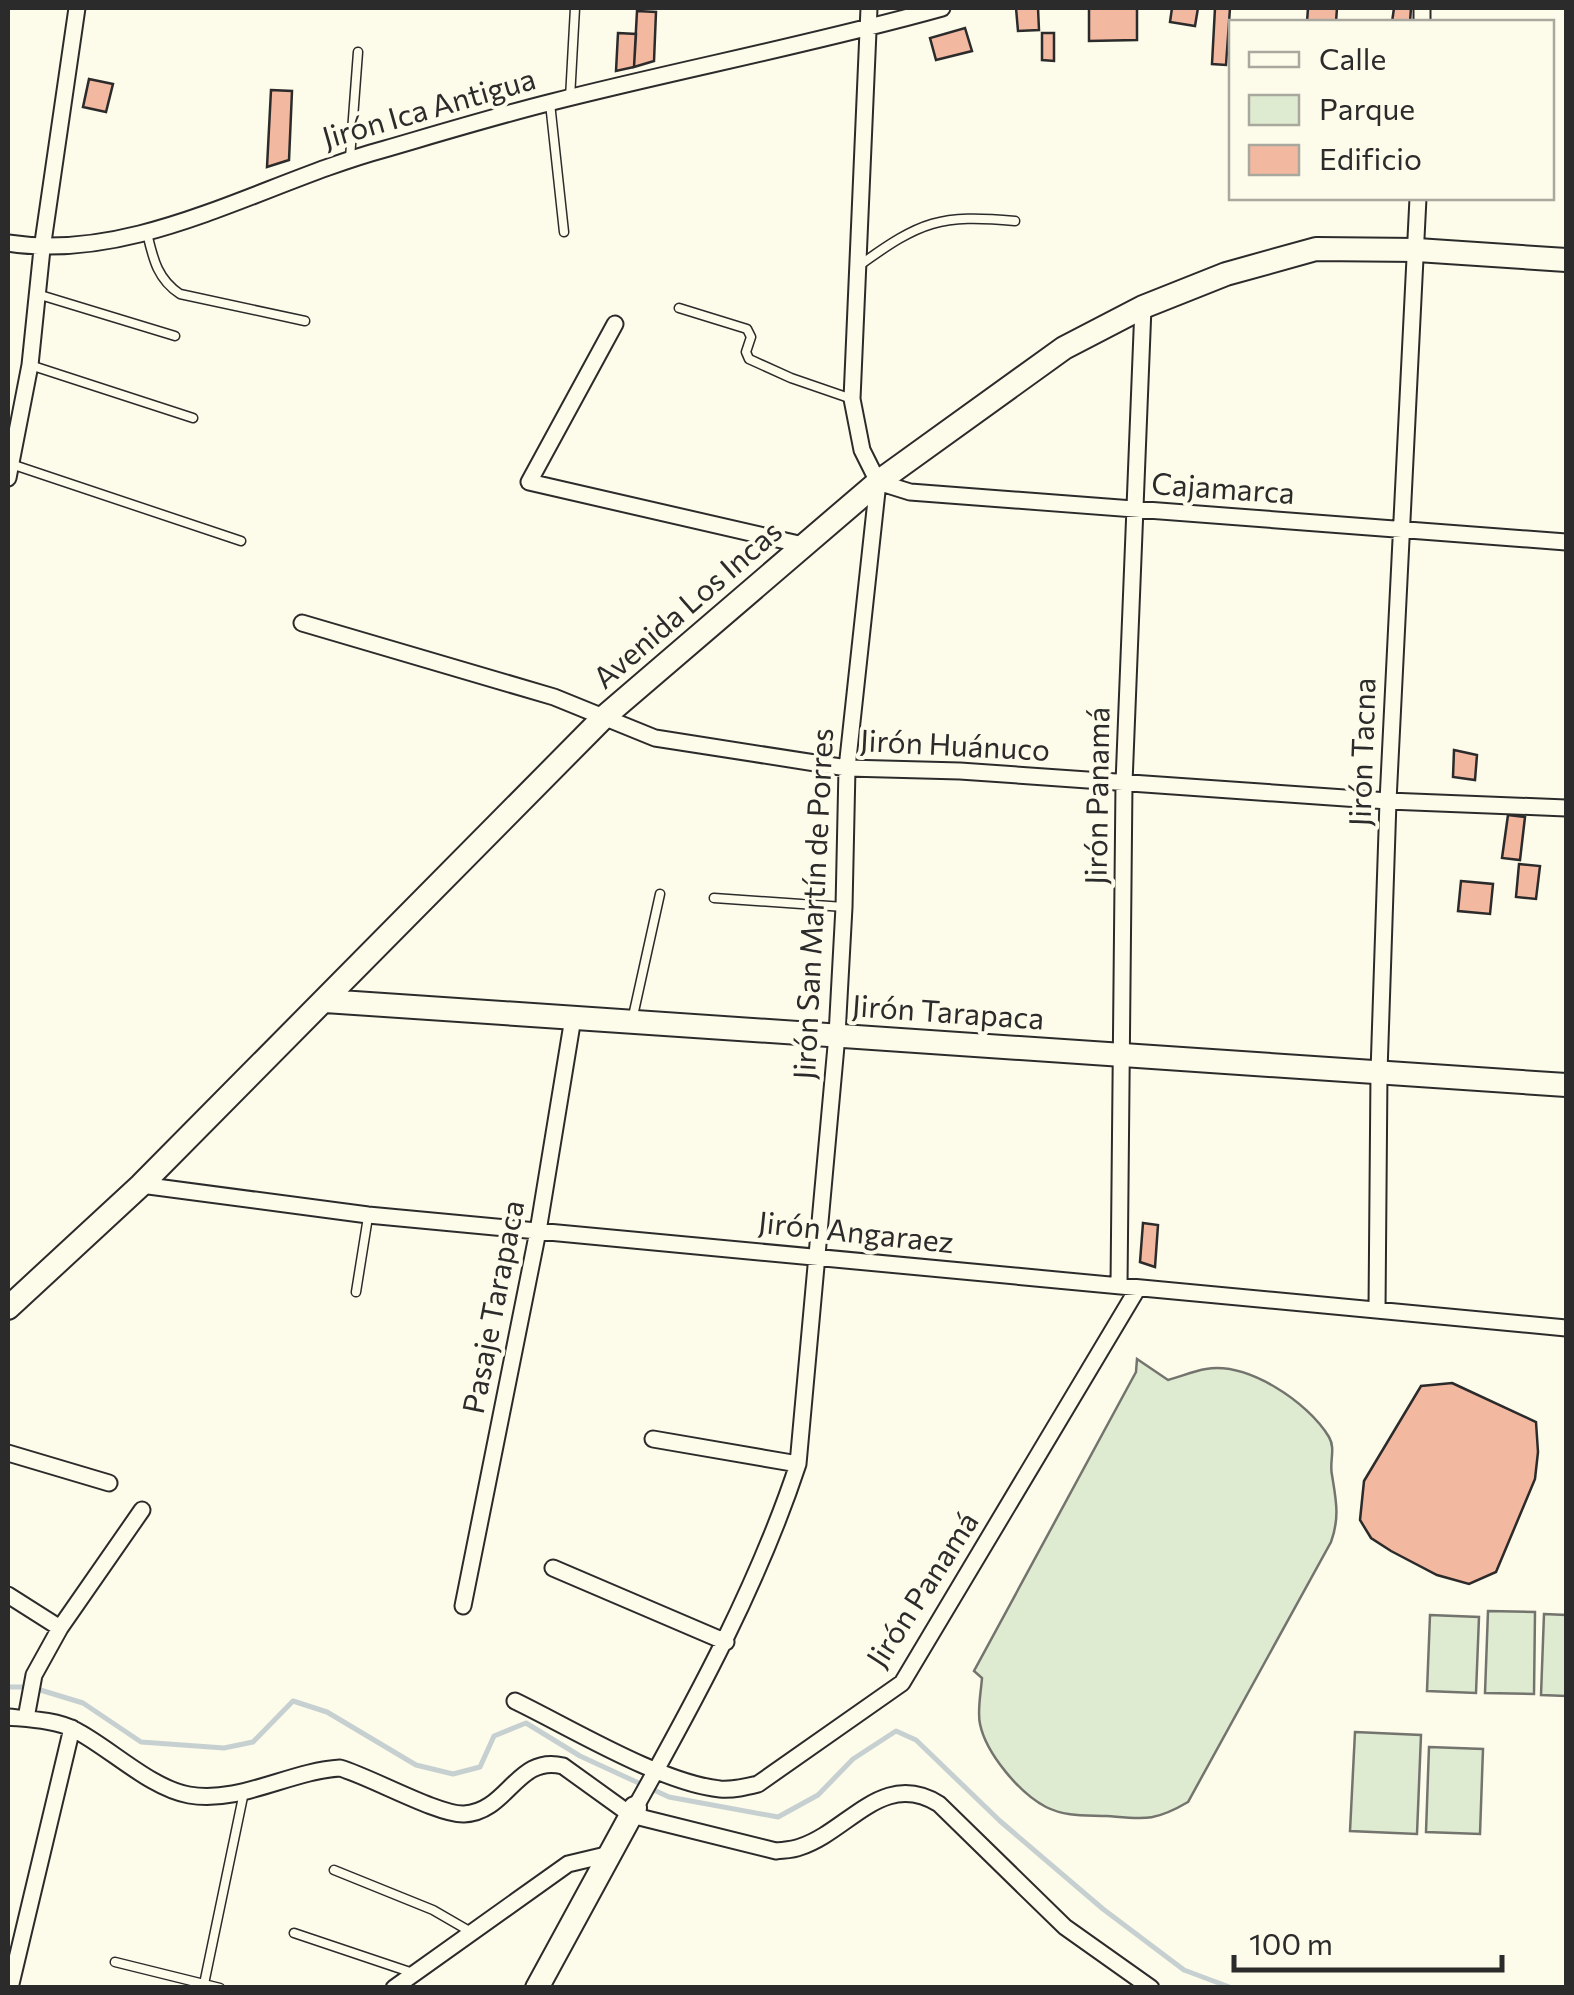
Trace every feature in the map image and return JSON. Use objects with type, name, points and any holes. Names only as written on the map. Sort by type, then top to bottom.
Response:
[{"type":"street","points":[[8,468],[30,365],[42,249],[77,8]]},
{"type":"street","name":"Jirón San Martín de Porres","points":[[633,1811],[726,1642],[798,1464],[836,1036],[847,768],[878,482],[862,450],[852,399],[869,8]]},
{"type":"street","name":"Jirón Ica Antigua","points":[[8,243],[42,249],[147,233],[350,158],[550,103],[942,8]]},
{"type":"street","name":"Jirón Tacna","points":[[1377,1310],[1379,1072],[1388,801],[1418,200]]},
{"type":"street","name":"Avenida Los Incas","points":[[9,1306],[142,1185],[604,717],[878,482],[1064,348],[1144,307],[1226,274],[1316,249],[1417,250],[1566,260]]},
{"type":"street","name":"Jirón Panamá","points":[[1119,1286],[1124,783],[1144,307]]},
{"type":"street","points":[[615,324],[529,482],[803,546]]},
{"type":"street","name":"Cajamarca","points":[[878,482],[910,492],[1566,542]]},
{"type":"street","name":"Jirón Huánuco","points":[[302,623],[554,697],[655,738],[847,768],[960,771],[1388,801],[1566,808]]},
{"type":"street","name":"Jirón Tarapaca","points":[[325,1001],[1566,1084]]},
{"type":"street","name":"Pasaje Tarapaca","points":[[463,1606],[538,1232],[573,1018]]},
{"type":"street","name":"Jirón Angaraez","points":[[142,1185],[368,1215],[1566,1328]]},
{"type":"street","name":"Jirón Panamá","points":[[515,1701],[654,1773],[718,1789],[758,1784],[902,1684],[1138,1288]]},
{"type":"street","points":[[652,1440],[798,1464]]},
{"type":"street","points":[[8,1454],[109,1483]]},
{"type":"street","points":[[26,1718],[34,1675],[60,1628],[142,1510]]},
{"type":"street","points":[[552,1568],[726,1642]]},
{"type":"street","points":[[8,1595],[60,1628]]},
{"type":"street","points":[[8,1717],[72,1728],[180,1793],[193,1796],[244,1791],[340,1768],[444,1810],[467,1814],[496,1803],[528,1768],[553,1763],[633,1811],[776,1851],[801,1847],[895,1793],[924,1795],[939,1804],[1066,1927],[1151,1988]]},
{"type":"street","points":[[10,1988],[72,1728]]},
{"type":"street","points":[[537,1988],[633,1811]]},
{"type":"street","points":[[394,1988],[568,1864],[610,1854]]},
{"type":"lane","points":[[570,98],[575,8]]},
{"type":"lane","points":[[350,158],[358,52]]},
{"type":"lane","points":[[550,103],[564,232]]},
{"type":"lane","points":[[860,265],[900,236],[927,224],[967,217],[1016,221]]},
{"type":"lane","points":[[147,233],[158,273],[167,286],[180,294],[305,321]]},
{"type":"lane","points":[[37,294],[174,336]]},
{"type":"lane","points":[[679,308],[747,329],[751,337],[746,352],[749,359],[852,399]]},
{"type":"lane","points":[[30,365],[194,418]]},
{"type":"lane","points":[[8,468],[241,541]]},
{"type":"lane","points":[[632,1022],[660,894]]},
{"type":"lane","points":[[714,898],[844,907]]},
{"type":"lane","points":[[356,1292],[368,1215]]},
{"type":"lane","points":[[204,1984],[244,1791]]},
{"type":"lane","points":[[334,1870],[434,1910],[472,1932]]},
{"type":"lane","points":[[294,1933],[414,1974]]},
{"type":"lane","points":[[115,1962],[220,1988]]},
{"type":"green space","points":[[1137,1359],[1168,1380],[1222,1368],[1258,1378],[1292,1398],[1331,1442],[1336,1524],[1331,1542],[1188,1802],[1149,1818],[1069,1814],[1036,1801],[996,1759],[980,1724],[982,1678],[974,1671],[1136,1372]]},
{"type":"green space","points":[[1488,1611],[1535,1612],[1534,1694],[1485,1693]]},
{"type":"green space","points":[[1544,1614],[1566,1615],[1566,1696],[1541,1695]]},
{"type":"green space","points":[[1430,1615],[1479,1617],[1476,1693],[1427,1691]]},
{"type":"green space","points":[[1355,1732],[1421,1735],[1417,1834],[1350,1831]]},
{"type":"green space","points":[[1429,1747],[1483,1749],[1480,1834],[1426,1832]]},
{"type":"building","points":[[1016,8],[1038,8],[1039,30],[1018,31]]},
{"type":"building","points":[[1089,8],[1137,8],[1137,40],[1089,41]]},
{"type":"building","points":[[1172,8],[1198,8],[1195,26],[1170,22]]},
{"type":"building","points":[[1215,8],[1230,8],[1226,65],[1212,64]]},
{"type":"building","points":[[1308,8],[1337,8],[1336,20],[1307,20]]},
{"type":"building","points":[[1394,8],[1411,8],[1410,20],[1392,20]]},
{"type":"building","points":[[637,11],[656,12],[654,61],[634,67]]},
{"type":"building","points":[[965,28],[972,51],[936,60],[930,38]]},
{"type":"building","points":[[618,33],[636,34],[634,67],[616,71]]},
{"type":"building","points":[[1042,33],[1054,33],[1054,61],[1042,60]]},
{"type":"building","points":[[89,79],[113,84],[106,112],[83,107]]},
{"type":"building","points":[[271,90],[292,91],[289,160],[267,167]]},
{"type":"building","points":[[1454,750],[1477,755],[1475,780],[1453,777]]},
{"type":"building","points":[[1508,815],[1525,817],[1520,860],[1502,858]]},
{"type":"building","points":[[1519,864],[1540,866],[1536,899],[1516,897]]},
{"type":"building","points":[[1461,881],[1493,884],[1490,914],[1458,911]]},
{"type":"building","points":[[1143,1223],[1158,1225],[1155,1267],[1140,1262]]},
{"type":"building","points":[[1452,1383],[1536,1422],[1535,1479],[1496,1572],[1469,1584],[1437,1575],[1391,1551],[1371,1538],[1360,1520],[1364,1481],[1421,1386]]},
{"type":"waterway","points":[[8,1687],[25,1687]]},
{"type":"waterway","points":[[37,1689],[83,1703],[141,1742],[224,1748],[253,1742],[293,1701],[327,1712],[416,1765],[453,1774],[480,1767],[494,1736],[526,1723],[580,1756],[669,1797],[778,1817],[818,1795],[853,1759],[896,1731],[916,1740],[1000,1821],[1103,1909],[1184,1970],[1232,1988]]}]
